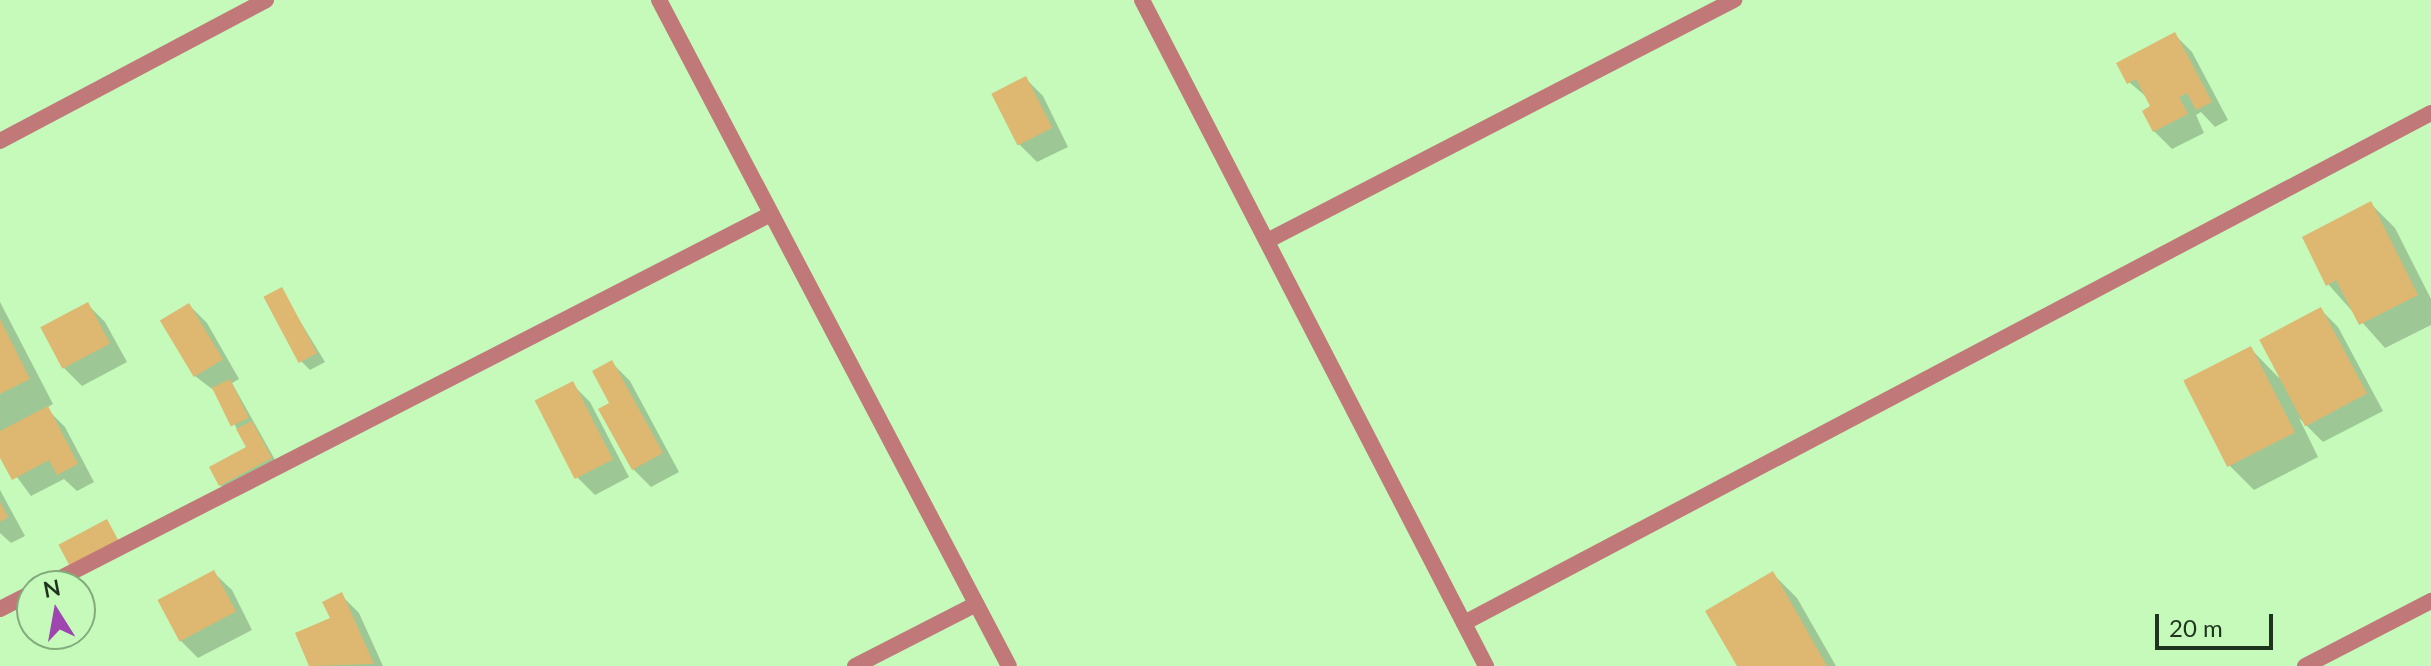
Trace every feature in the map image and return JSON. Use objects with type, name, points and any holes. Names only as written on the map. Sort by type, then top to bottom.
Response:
[{"type":"street","points":[[0,141],[266,0]]},
{"type":"street","points":[[659,0],[1009,666]]},
{"type":"street","points":[[1142,0],[1486,666]]},
{"type":"street","points":[[1267,241],[1734,0]]},
{"type":"street","points":[[1464,623],[2431,113]]},
{"type":"street","points":[[76,570],[771,214]]},
{"type":"street","points":[[2305,666],[2431,601]]},
{"type":"street","points":[[855,666],[976,604]]},
{"type":"building","points":[[2175,32],[2212,102],[2196,110],[2187,93],[2179,97],[2188,114],[2153,132],[2142,111],[2150,106],[2136,79],[2127,84],[2116,63]]},
{"type":"building","points":[[1026,76],[1052,128],[1018,145],[991,94]]},
{"type":"building","points":[[2371,201],[2418,295],[2359,325],[2336,280],[2326,286],[2302,237]]},
{"type":"building","points":[[282,287],[317,353],[299,363],[263,297]]},
{"type":"building","points":[[88,302],[110,343],[62,369],[40,327]]},
{"type":"building","points":[[189,303],[223,360],[194,377],[160,321]]},
{"type":"building","points":[[2321,307],[2367,394],[2305,426],[2259,340]]},
{"type":"building","points":[[0,319],[30,379],[0,394]]},
{"type":"building","points":[[2251,346],[2295,432],[2227,467],[2183,381]]},
{"type":"building","points":[[612,360],[663,453],[632,470],[598,409],[609,403],[592,371]]},
{"type":"building","points":[[230,379],[249,418],[231,426],[212,388]]},
{"type":"building","points":[[573,381],[613,459],[575,479],[535,401]]},
{"type":"building","points":[[48,406],[78,464],[57,475],[49,460],[12,480],[0,458],[0,431]]},
{"type":"building","points":[[252,421],[272,458],[219,486],[209,467],[246,447],[236,429]]},
{"type":"building","points":[[0,502],[8,517],[0,522]]},
{"type":"building","points":[[107,519],[118,540],[70,566],[58,545]]},
{"type":"building","points":[[214,570],[236,611],[180,642],[157,600]]},
{"type":"building","points":[[1773,571],[1827,666],[1737,666],[1705,611]]},
{"type":"building","points":[[342,592],[374,664],[309,666],[295,633],[330,618],[322,602]]}]
